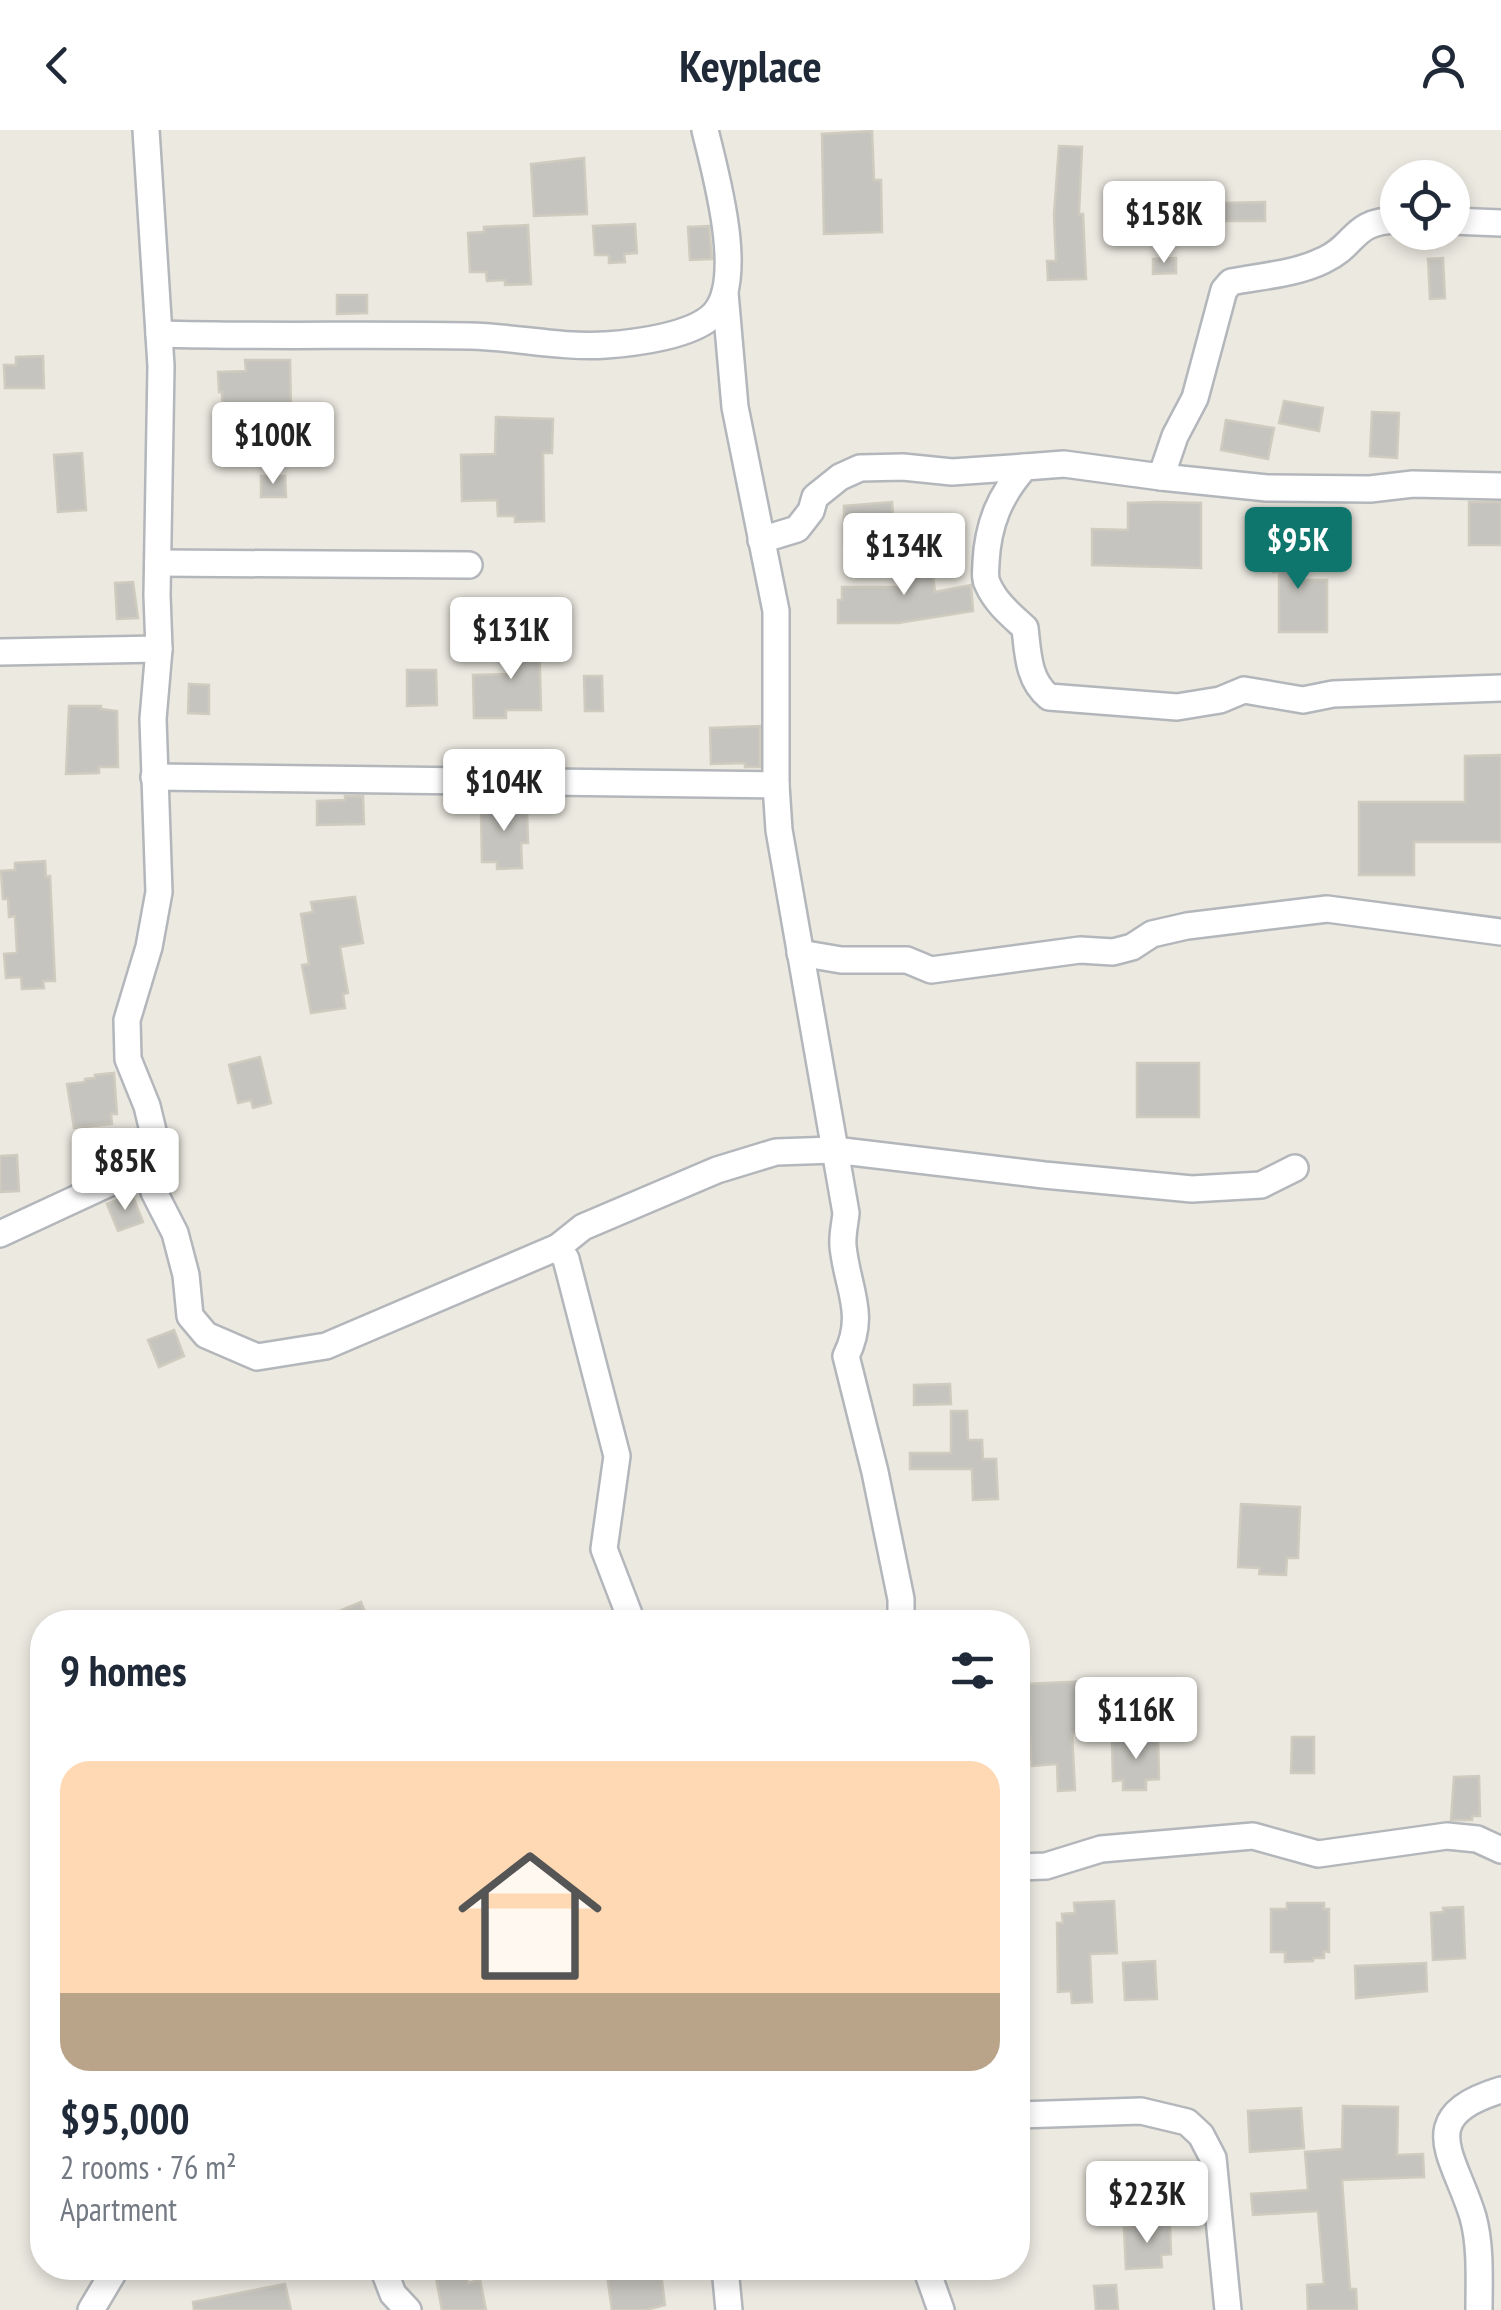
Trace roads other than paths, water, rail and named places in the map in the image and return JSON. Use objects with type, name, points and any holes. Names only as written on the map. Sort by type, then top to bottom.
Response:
[{"type":"street","points":[[146,130],[159,334],[159,649],[153,719],[158,910],[127,1020],[128,1059],[154,1135],[154,1192],[175,1233],[186,1275],[190,1316],[206,1336],[257,1357],[326,1346],[558,1247],[583,1227],[717,1170],[776,1152],[834,1150],[1192,1189],[1261,1185],[1294,1168]]},
{"type":"street","points":[[705,130],[726,221],[725,293],[735,408],[776,612],[779,830],[846,1213],[842,1244],[857,1310],[853,1341],[846,1356],[875,1472],[901,1610]]},
{"type":"street","points":[[1161,477],[1175,436],[1195,398],[1224,290],[1231,282],[1311,266],[1341,249],[1362,227],[1380,221]]},
{"type":"street","points":[[1470,222],[1501,223]]},
{"type":"street","points":[[159,334],[457,336],[575,346],[610,345],[681,332],[713,315],[725,293]]},
{"type":"street","points":[[761,540],[796,529],[815,498],[840,477],[860,468],[952,472],[1064,464],[1267,488],[1501,486]]},
{"type":"street","points":[[1025,467],[1006,488],[994,517],[988,536],[985,581],[999,604],[1025,628],[1029,665],[1038,688],[1050,697],[1177,707],[1220,700],[1244,690],[1303,700],[1333,694],[1501,688]]},
{"type":"street","points":[[158,563],[469,564]]},
{"type":"street","points":[[0,652],[159,649]]},
{"type":"street","points":[[154,777],[776,785]]},
{"type":"street","points":[[800,952],[841,960],[907,960],[931,970],[1080,950],[1114,952],[1132,947],[1152,934],[1186,926],[1327,909],[1501,932]]},
{"type":"street","points":[[0,1234],[153,1163]]},
{"type":"street","points":[[558,1247],[566,1259],[617,1456],[604,1549],[627,1610]]},
{"type":"street","points":[[1030,1867],[1102,1849],[1253,1836],[1318,1854],[1448,1836],[1477,1839],[1501,1850]]},
{"type":"street","points":[[1479,2310],[1474,2219],[1452,2164],[1446,2135],[1454,2113],[1477,2097],[1501,2090]]},
{"type":"street","points":[[1030,2115],[1141,2111],[1188,2122],[1201,2135],[1213,2158],[1228,2310]]},
{"type":"street","points":[[92,2310],[111,2280]]},
{"type":"street","points":[[388,2280],[393,2294],[408,2310]]},
{"type":"street","points":[[725,2280],[729,2310]]},
{"type":"street","points":[[930,2280],[941,2310]]}]
